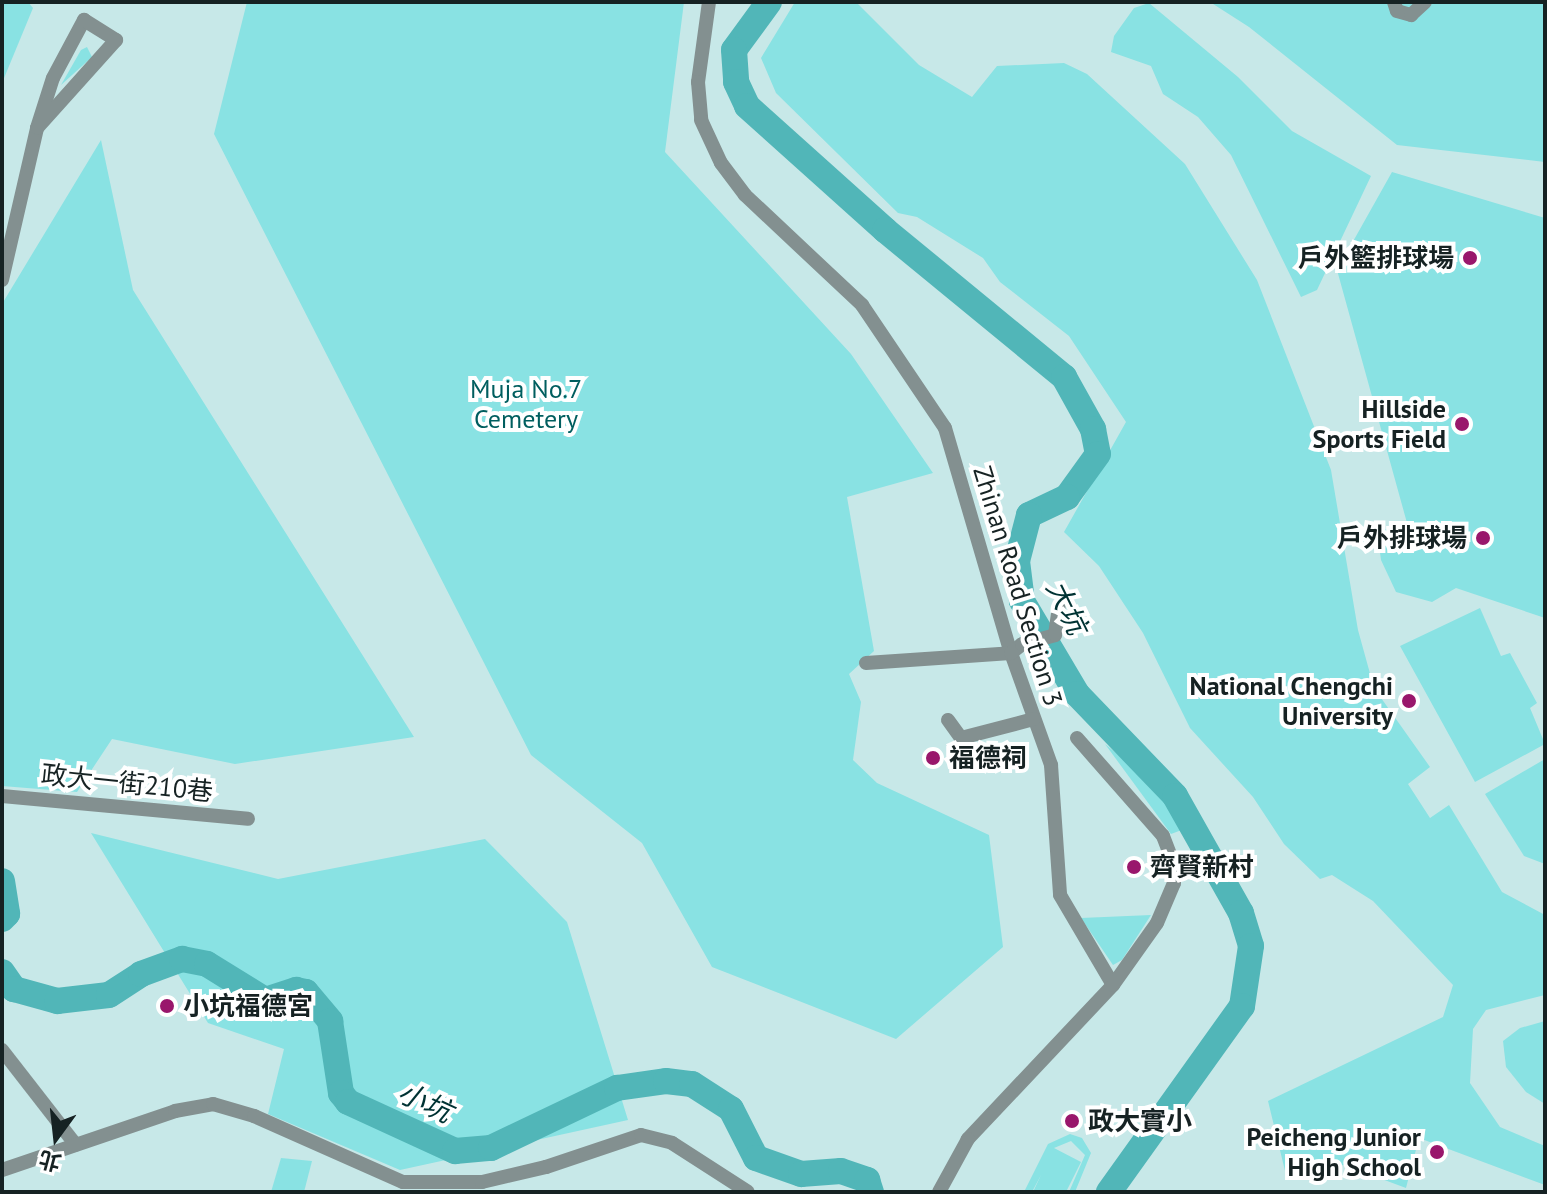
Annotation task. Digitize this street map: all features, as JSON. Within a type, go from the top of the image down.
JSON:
[{"type":"street","name":"Zhinan Road Section 3","points":[[709,2],[698,82],[701,120],[721,163],[745,195],[862,305],[945,428],[1017,648],[1055,790],[1060,895],[1113,985]]},
{"type":"street","points":[[1394,2],[1397,11],[1411,15],[1425,2]]},
{"type":"street","points":[[2,280],[37,128],[53,78],[84,20],[116,40],[37,128]]},
{"type":"street","points":[[866,663],[1017,648],[1055,635],[1059,608]]},
{"type":"street","points":[[948,720],[961,738],[1034,719]]},
{"type":"street","points":[[939,1192],[968,1139],[1113,985],[1157,923],[1174,883],[1174,865],[1163,836],[1077,738]]},
{"type":"street","name":"政大一街210巷","points":[[2,796],[248,819]]},
{"type":"street","points":[[2,1050],[76,1145]]},
{"type":"street","points":[[2,1170],[191,1106],[213,1104],[254,1116],[403,1182],[481,1187],[641,1135],[672,1143],[748,1192]]},
{"type":"green space","points":[[2,2],[28,2],[33,8],[2,83]]},
{"type":"green space","name":"Muja No.7 Cemetery","points":[[247,2],[684,2],[665,152],[851,354],[933,473],[847,497],[874,651],[849,674],[861,702],[853,760],[877,783],[989,835],[1003,947],[896,1039],[712,967],[642,843],[531,755],[214,134]]},
{"type":"green space","points":[[795,2],[856,2],[919,65],[972,97],[997,66],[1064,63],[1087,74],[1185,164],[1257,280],[1331,470],[1358,630],[1374,688],[1430,767],[1408,784],[1430,818],[1449,805],[1502,892],[1545,915],[1545,995],[1486,1010],[1473,1029],[1470,1083],[1500,1127],[1545,1146],[1545,1185],[1419,1138],[1406,1188],[1344,1165],[1307,1170],[1287,1179],[1268,1101],[1443,1017],[1453,985],[1373,901],[1332,875],[1320,879],[1284,844],[1253,797],[1190,728],[1143,633],[1099,566],[1064,532],[1126,422],[1069,336],[1000,282],[983,258],[917,217],[898,213],[776,93],[761,58]]},
{"type":"green space","points":[[1210,2],[1545,2],[1545,162],[1397,145],[1249,27]]},
{"type":"green space","points":[[1149,3],[1238,77],[1292,131],[1371,176],[1317,290],[1301,297],[1231,155],[1198,117],[1163,94],[1151,66],[1111,52],[1114,36],[1134,8]]},
{"type":"green space","points":[[87,47],[92,57],[61,85],[81,50]]},
{"type":"green space","points":[[101,140],[133,290],[414,737],[235,764],[112,739],[77,792],[2,786],[2,304]]},
{"type":"green space","name":"Hillside Sports Field","points":[[1392,172],[1545,218],[1545,618],[1456,588],[1432,602],[1396,592],[1381,560],[1377,530],[1398,528],[1412,541],[1337,270]]},
{"type":"green space","points":[[1480,608],[1501,656],[1510,653],[1537,703],[1530,708],[1545,744],[1475,782],[1400,646]]},
{"type":"green space","points":[[1105,744],[1156,785],[1187,828],[1171,834]]},
{"type":"green space","points":[[1545,759],[1545,864],[1524,856],[1485,794]]},
{"type":"green space","points":[[91,833],[278,879],[485,839],[567,922],[628,1120],[400,1170],[268,1114],[284,1049],[208,1023]]},
{"type":"green space","points":[[1151,915],[1122,960],[1113,965],[1081,918]]},
{"type":"green space","points":[[1545,1021],[1545,1104],[1526,1092],[1506,1067],[1503,1041],[1520,1028]]},
{"type":"green space","points":[[1070,1134],[1082,1138],[1091,1153],[1075,1192],[1069,1192],[1085,1155],[1071,1141],[1054,1148],[1081,1162],[1066,1192],[1033,1192],[1041,1175],[1032,1192],[1024,1192],[1048,1144]]},
{"type":"green space","points":[[281,1158],[312,1161],[304,1192],[271,1192]]},
{"type":"waterway","name":"大坑","points":[[769,2],[734,50],[736,82],[747,106],[885,230],[1064,377],[1093,429],[1098,454],[1067,497],[1029,515],[1017,561],[1022,601],[1077,694],[1175,796],[1241,913],[1251,946],[1242,1006],[1109,1192]]},
{"type":"waterway","name":"小坑","points":[[2,881],[7,914],[2,919]]},
{"type":"waterway","name":"小坑","points":[[2,972],[14,989],[57,1001],[109,995],[141,974],[182,959],[207,964],[265,1000],[296,990],[306,992],[330,1021],[341,1093],[348,1102],[455,1151],[491,1148],[617,1088],[666,1081],[692,1084],[731,1109],[756,1158],[801,1174],[841,1171],[867,1180],[871,1192]]},
{"type":"place","name":"戶外籃排球場","points":[[1470,258]]},
{"type":"place","name":"Hillside Sports Field","points":[[1462,424]]},
{"type":"place","name":"戶外排球場","points":[[1483,538]]},
{"type":"place","name":"National Chengchi University","points":[[1409,701]]},
{"type":"place","name":"福德祠","points":[[933,758]]},
{"type":"place","name":"齊賢新村","points":[[1134,867]]},
{"type":"place","name":"小坑福德宮","points":[[167,1006]]},
{"type":"place","name":"政大實小","points":[[1072,1121]]},
{"type":"place","name":"Peicheng Junior High School","points":[[1437,1152]]}]
